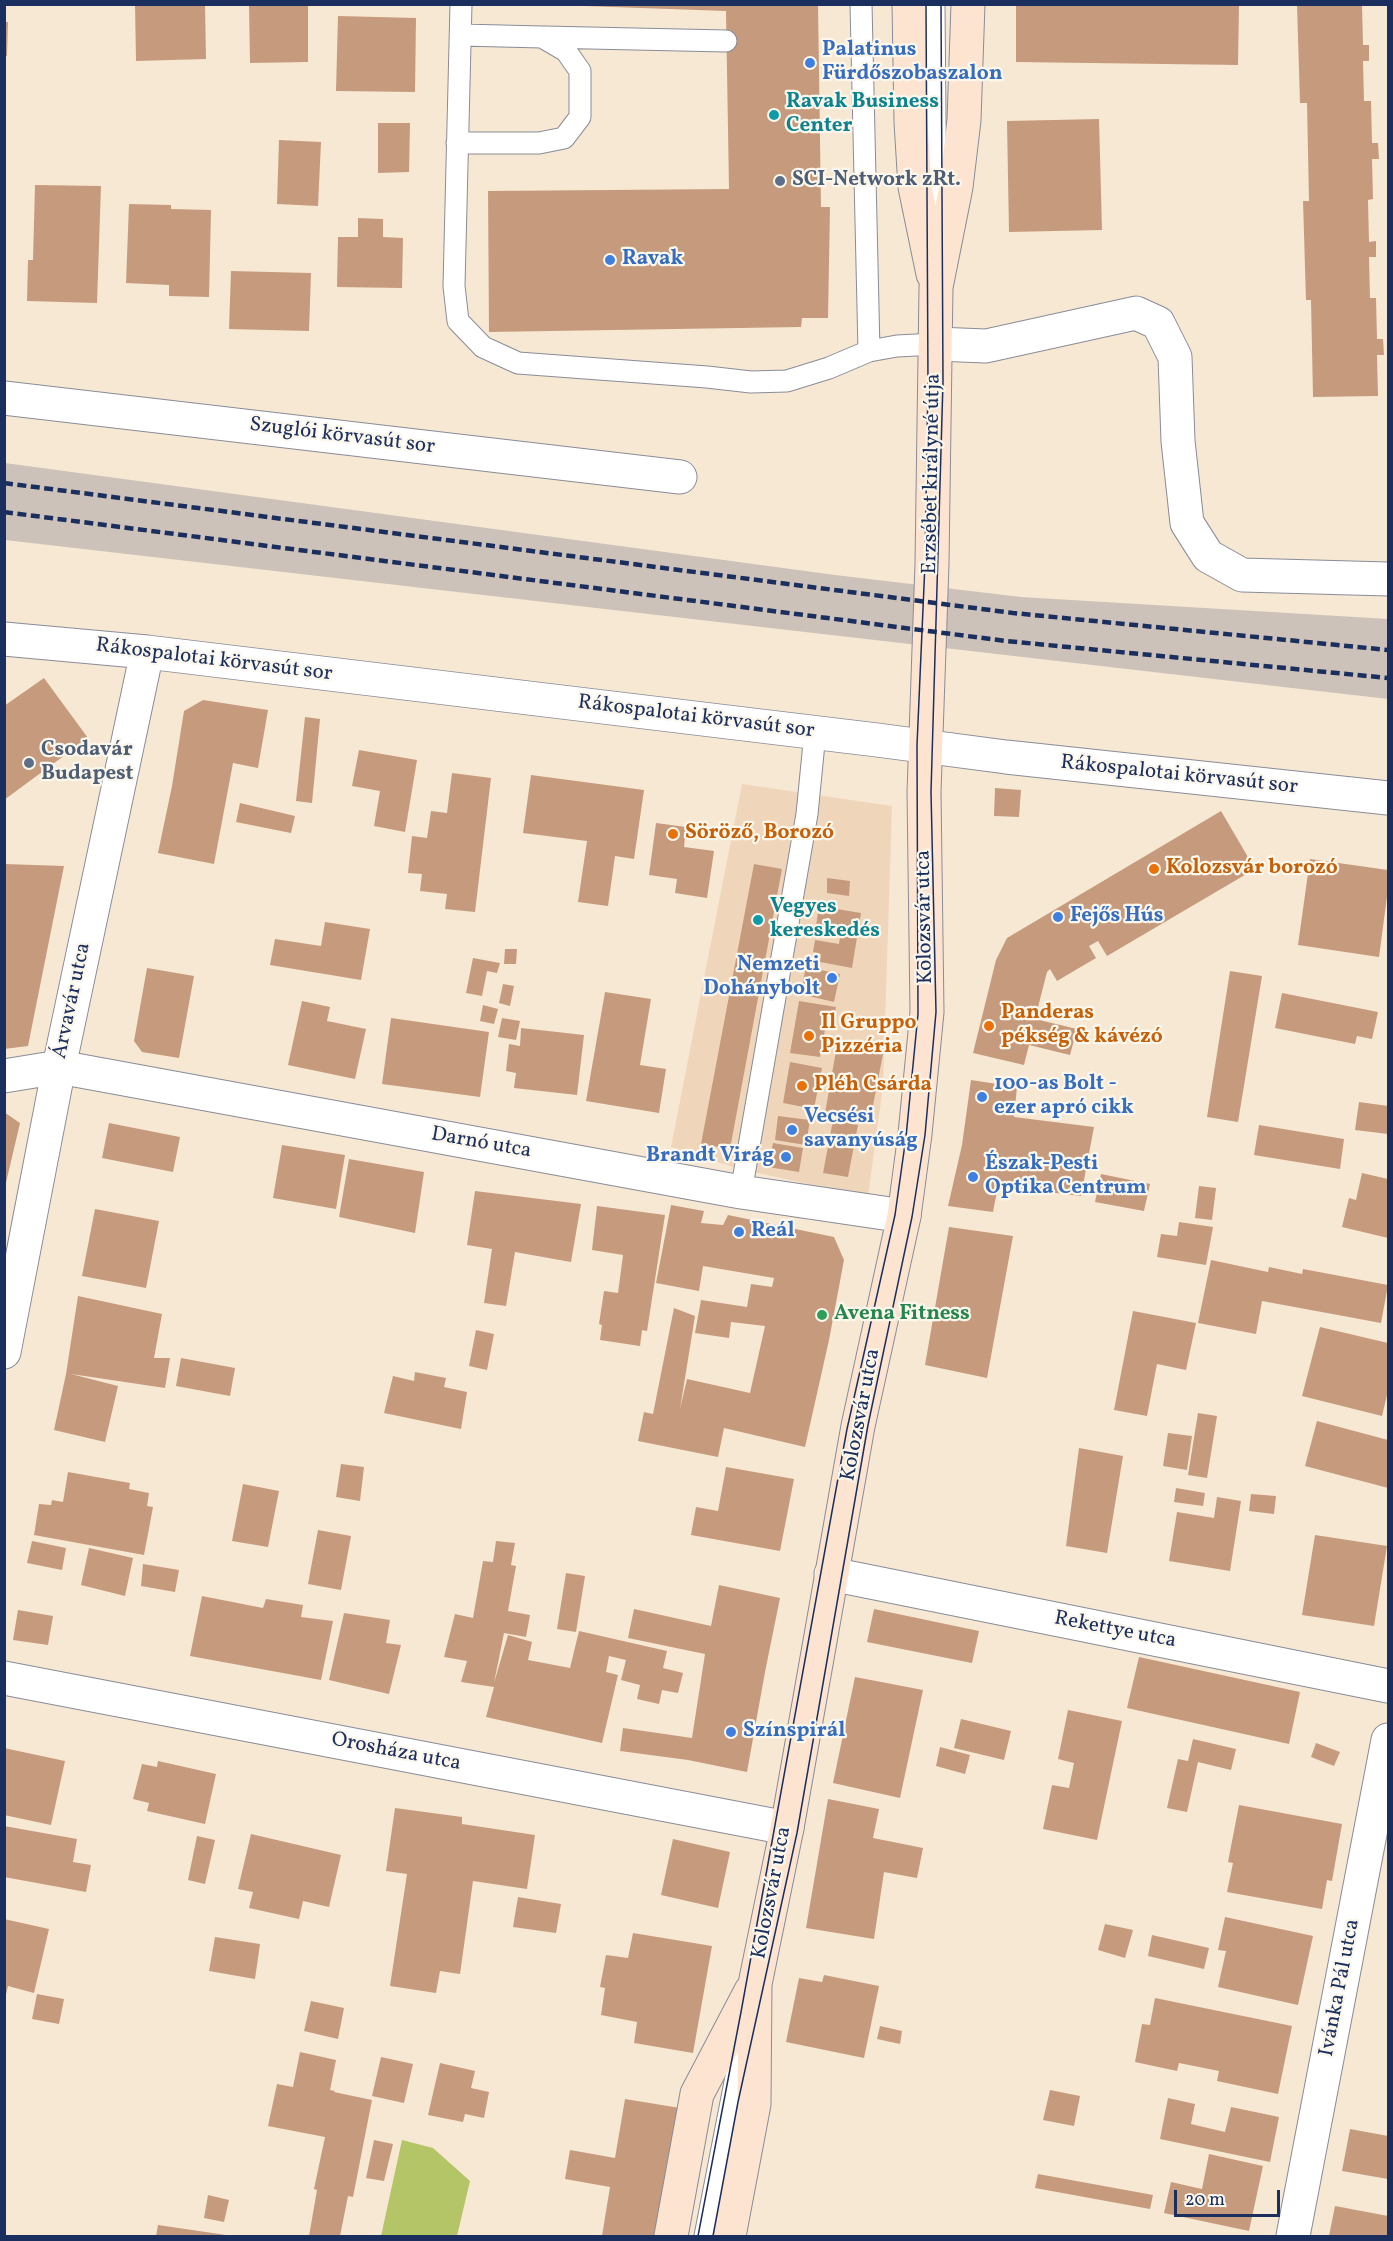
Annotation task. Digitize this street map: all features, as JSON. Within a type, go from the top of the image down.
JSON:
[{"type":"street","name":"Erzsébet királyné útja","points":[[909,4],[911,122],[915,187],[936,287]]},
{"type":"street","name":"Erzsébet királyné útja","points":[[928,661],[932,564],[936,287],[956,187],[964,120],[968,4]]},
{"type":"street","points":[[936,344],[986,345],[1136,314],[1158,323],[1175,357],[1178,441],[1187,523],[1208,556],[1242,575],[1389,579]]},
{"type":"street","name":"Szuglói körvasút sor","points":[[4,398],[680,477]]},
{"type":"street","name":"Rákospalotai körvasút sor","points":[[4,639],[147,652],[1017,759],[1389,798]]},
{"type":"street","name":"Árvavár utca","points":[[4,1352],[59,1067],[147,652]]},
{"type":"street","name":"Kolozsvár utca","points":[[729,2236],[754,2104],[755,1984],[836,1575],[858,1426],[904,1216],[915,1134],[927,1012],[924,792],[928,661]]},
{"type":"street","name":"Darnó utca","points":[[4,1076],[59,1067],[741,1192],[904,1216]]},
{"type":"street","name":"Rekettye utca","points":[[836,1575],[1389,1686]]},
{"type":"street","name":"Orosháza utca","points":[[4,1678],[787,1828]]},
{"type":"street","name":"Ivánka Pál utca","points":[[1293,2236],[1389,1740]]},
{"type":"street","name":"Kolozsvár utca","points":[[671,2236],[697,2094],[755,1984]]},
{"type":"lane","points":[[461,4],[454,286],[458,321],[483,347],[518,363],[751,382],[787,381],[829,368],[869,351],[897,346],[936,344]]},
{"type":"lane","points":[[861,4],[869,351]]},
{"type":"lane","name":"Erzsébet királyné útja","points":[[934,4],[936,287]]},
{"type":"lane","points":[[461,35],[726,41]]},
{"type":"lane","points":[[457,143],[539,143],[564,138],[580,117],[580,71],[566,51],[542,37]]},
{"type":"lane","points":[[741,1192],[807,814],[815,733]]},
{"type":"lane","name":"Kolozsvár utca","points":[[705,2236],[755,1984]]},
{"type":"shaded area","points":[[5,463],[835,575],[1021,597],[1388,619],[1388,699],[5,540]]},
{"type":"shaded area","points":[[742,784],[892,806],[883,1086],[868,1197],[739,1169],[671,1147]]},
{"type":"green space","points":[[402,2140],[433,2148],[470,2181],[457,2236],[381,2236]]},
{"type":"building","points":[[135,4],[205,4],[206,59],[136,61]]},
{"type":"building","points":[[249,4],[308,4],[308,62],[250,63]]},
{"type":"building","points":[[584,4],[818,4],[821,207],[830,207],[828,318],[802,318],[801,327],[489,332],[488,191],[729,189],[726,11],[584,6]]},
{"type":"building","points":[[1016,4],[1239,4],[1238,65],[1016,62]]},
{"type":"building","points":[[1297,4],[1362,4],[1363,45],[1369,45],[1369,61],[1363,61],[1364,101],[1371,101],[1372,143],[1378,143],[1379,159],[1372,159],[1373,199],[1368,200],[1369,242],[1376,241],[1376,257],[1369,257],[1370,298],[1376,298],[1377,339],[1383,339],[1384,355],[1377,355],[1378,396],[1313,397],[1311,300],[1306,300],[1303,201],[1309,201],[1307,103],[1300,103]]},
{"type":"building","points":[[338,16],[416,18],[415,92],[336,91]]},
{"type":"building","points":[[4,22],[8,22],[7,56],[4,56]]},
{"type":"building","points":[[1099,119],[1102,230],[1009,232],[1007,121]]},
{"type":"building","points":[[378,123],[410,123],[409,172],[378,173]]},
{"type":"building","points":[[279,140],[321,142],[318,206],[277,204]]},
{"type":"building","points":[[35,185],[101,186],[97,303],[27,301],[28,260],[33,260]]},
{"type":"building","points":[[129,204],[171,205],[171,209],[211,210],[209,297],[169,296],[169,285],[126,283]]},
{"type":"building","points":[[358,218],[383,219],[383,237],[403,238],[402,288],[337,287],[338,237],[358,237]]},
{"type":"building","points":[[231,271],[311,273],[309,331],[229,329]]},
{"type":"building","name":"Csodavár Budapest","points":[[44,678],[88,738],[4,800],[4,706]]},
{"type":"building","points":[[203,700],[268,710],[258,768],[233,763],[214,864],[158,853],[184,711]]},
{"type":"building","points":[[305,717],[320,719],[312,803],[296,801]]},
{"type":"building","points":[[359,750],[417,760],[405,832],[374,826],[380,791],[352,786]]},
{"type":"building","points":[[452,773],[491,778],[475,912],[445,909],[447,894],[420,891],[422,874],[408,873],[412,836],[427,838],[431,811],[447,813]]},
{"type":"building","points":[[531,775],[644,790],[634,859],[615,856],[608,906],[578,902],[587,841],[523,833]]},
{"type":"building","points":[[995,788],[1021,790],[1019,817],[994,816]]},
{"type":"building","points":[[240,803],[295,816],[291,833],[236,822]]},
{"type":"building","points":[[1221,811],[1255,869],[1107,956],[1098,941],[1089,946],[1096,958],[1057,981],[1050,969],[1047,972],[1035,1019],[1077,1029],[1070,1055],[1029,1045],[1024,1065],[973,1053],[996,960],[1007,938]]},
{"type":"building","points":[[656,823],[686,827],[684,847],[714,851],[707,898],[675,893],[677,879],[649,875]]},
{"type":"building","points":[[1310,859],[1388,870],[1388,889],[1379,957],[1298,945]]},
{"type":"building","points":[[4,864],[64,866],[28,1046],[4,1049]]},
{"type":"building","points":[[754,864],[782,869],[730,1149],[701,1144]]},
{"type":"building","points":[[827,878],[850,881],[849,896],[827,893]]},
{"type":"building","points":[[819,906],[861,913],[852,968],[820,962],[821,954],[813,952],[815,940],[839,944],[841,930],[816,926]]},
{"type":"building","points":[[325,922],[370,929],[361,980],[270,965],[275,939],[321,946]]},
{"type":"building","points":[[505,949],[517,949],[516,964],[504,964]]},
{"type":"building","points":[[473,958],[500,963],[497,973],[487,971],[482,996],[466,993]]},
{"type":"building","points":[[806,967],[840,974],[834,1002],[800,994]]},
{"type":"building","points":[[147,968],[194,976],[179,1058],[142,1052],[134,1041]]},
{"type":"building","points":[[1230,971],[1262,976],[1238,1122],[1207,1117]]},
{"type":"building","points":[[503,984],[514,986],[510,1006],[499,1003]]},
{"type":"building","points":[[605,992],[651,999],[640,1065],[666,1069],[659,1113],[586,1101]]},
{"type":"building","points":[[1282,993],[1378,1012],[1372,1039],[1357,1036],[1355,1044],[1275,1028]]},
{"type":"building","points":[[302,1001],[330,1007],[327,1021],[366,1029],[355,1079],[288,1065]]},
{"type":"building","name":"Il Gruppo Pizzéria","points":[[799,1001],[836,1007],[833,1020],[827,1019],[820,1057],[790,1053]]},
{"type":"building","points":[[483,1005],[498,1009],[494,1024],[480,1021]]},
{"type":"building","points":[[391,1018],[489,1032],[480,1097],[382,1084]]},
{"type":"building","points":[[502,1018],[520,1021],[516,1040],[498,1037]]},
{"type":"building","points":[[521,1028],[584,1035],[577,1095],[514,1088],[516,1073],[506,1071],[509,1044],[520,1046]]},
{"type":"building","points":[[837,1045],[883,1054],[870,1121],[825,1113]]},
{"type":"building","name":"Pléh Csárda","points":[[790,1062],[822,1068],[814,1109],[783,1103]]},
{"type":"building","points":[[971,1080],[1017,1087],[1014,1117],[1094,1127],[1081,1196],[998,1186],[993,1212],[948,1206],[962,1145]]},
{"type":"building","points":[[1359,1102],[1388,1106],[1388,1134],[1355,1130]]},
{"type":"building","points":[[4,1112],[20,1123],[5,1187],[4,1187]]},
{"type":"building","name":"Vecsési savanyúság","points":[[778,1116],[810,1120],[806,1145],[775,1140]]},
{"type":"building","points":[[833,1120],[858,1125],[848,1177],[823,1173]]},
{"type":"building","points":[[109,1123],[180,1137],[173,1172],[102,1158]]},
{"type":"building","points":[[1259,1125],[1344,1139],[1340,1169],[1254,1155]]},
{"type":"building","name":"Brandt Virág","points":[[773,1143],[803,1148],[799,1172],[768,1167]]},
{"type":"building","points":[[282,1145],[345,1155],[336,1209],[273,1198]]},
{"type":"building","points":[[349,1159],[424,1172],[415,1233],[339,1217]]},
{"type":"building","points":[[1362,1173],[1388,1179],[1388,1238],[1342,1227],[1349,1198],[1356,1200]]},
{"type":"building","points":[[1101,1174],[1150,1184],[1144,1211],[1095,1202]]},
{"type":"building","points":[[1199,1186],[1216,1188],[1212,1220],[1195,1218]]},
{"type":"building","points":[[475,1191],[581,1204],[571,1262],[515,1252],[506,1306],[484,1303],[492,1249],[467,1245]]},
{"type":"building","points":[[671,1205],[704,1211],[701,1223],[723,1225],[728,1215],[834,1237],[844,1260],[805,1447],[724,1428],[718,1457],[638,1441],[644,1412],[653,1414],[674,1308],[695,1316],[680,1409],[687,1379],[750,1393],[765,1326],[731,1322],[729,1338],[695,1333],[701,1300],[747,1307],[751,1284],[772,1287],[774,1278],[703,1266],[699,1291],[656,1283]]},
{"type":"building","points":[[597,1206],[665,1215],[647,1331],[642,1330],[640,1346],[600,1340],[602,1325],[599,1324],[604,1291],[618,1293],[623,1255],[592,1250]]},
{"type":"building","points":[[95,1209],[159,1221],[146,1288],[82,1276]]},
{"type":"building","points":[[1179,1222],[1213,1227],[1206,1265],[1157,1257],[1161,1234],[1177,1236]]},
{"type":"building","points":[[949,1227],[1013,1236],[987,1378],[925,1365]]},
{"type":"building","points":[[1211,1260],[1268,1272],[1269,1267],[1302,1274],[1303,1269],[1388,1285],[1381,1323],[1262,1301],[1256,1334],[1198,1323]]},
{"type":"building","points":[[78,1296],[162,1314],[154,1358],[170,1358],[165,1388],[71,1374],[118,1386],[105,1442],[54,1430],[66,1374]]},
{"type":"building","points":[[1133,1311],[1196,1323],[1186,1370],[1157,1364],[1147,1416],[1114,1410]]},
{"type":"building","points":[[1320,1327],[1388,1343],[1388,1391],[1382,1416],[1302,1396]]},
{"type":"building","points":[[476,1330],[494,1334],[487,1370],[469,1366]]},
{"type":"building","points":[[181,1358],[235,1368],[230,1396],[176,1386]]},
{"type":"building","points":[[415,1372],[446,1378],[444,1387],[467,1392],[461,1429],[384,1413],[393,1376],[414,1381]]},
{"type":"building","points":[[1198,1413],[1217,1416],[1207,1478],[1188,1475]]},
{"type":"building","points":[[1317,1421],[1388,1440],[1388,1488],[1305,1466]]},
{"type":"building","points":[[1168,1433],[1192,1436],[1187,1470],[1163,1466]]},
{"type":"building","points":[[1079,1448],[1123,1456],[1107,1553],[1066,1546]]},
{"type":"building","points":[[341,1464],[364,1467],[360,1501],[336,1497]]},
{"type":"building","points":[[726,1467],[794,1479],[780,1551],[691,1535],[696,1507],[718,1511]]},
{"type":"building","points":[[68,1472],[130,1483],[129,1489],[149,1493],[147,1506],[153,1507],[144,1555],[34,1535],[39,1504],[51,1505],[52,1500],[63,1502]]},
{"type":"building","points":[[243,1484],[279,1491],[268,1547],[232,1541]]},
{"type":"building","points":[[1176,1488],[1205,1493],[1203,1506],[1174,1502]]},
{"type":"building","points":[[1251,1494],[1276,1496],[1274,1514],[1249,1511]]},
{"type":"building","points":[[1217,1497],[1241,1501],[1230,1571],[1169,1561],[1177,1512],[1214,1518]]},
{"type":"building","points":[[318,1530],[351,1536],[341,1590],[308,1584]]},
{"type":"building","points":[[1315,1535],[1387,1546],[1374,1626],[1302,1615]]},
{"type":"building","points":[[32,1541],[66,1548],[62,1570],[27,1563]]},
{"type":"building","points":[[496,1541],[515,1543],[511,1565],[516,1566],[508,1611],[530,1615],[526,1637],[504,1633],[494,1683],[508,1635],[532,1642],[528,1660],[570,1668],[579,1631],[667,1651],[663,1668],[683,1673],[678,1693],[662,1690],[659,1704],[637,1699],[640,1685],[621,1680],[626,1660],[609,1656],[606,1672],[618,1675],[602,1743],[486,1717],[494,1687],[461,1682],[467,1661],[444,1657],[455,1614],[473,1618],[483,1561],[493,1562]]},
{"type":"building","points":[[89,1548],[133,1558],[125,1596],[81,1585]]},
{"type":"building","points":[[143,1564],[179,1570],[175,1592],[141,1586]]},
{"type":"building","points":[[566,1573],[585,1576],[576,1632],[557,1629]]},
{"type":"building","points":[[719,1585],[780,1598],[747,1772],[688,1760],[620,1751],[623,1728],[692,1738],[705,1654],[628,1638],[634,1609],[711,1626]]},
{"type":"building","points":[[202,1596],[263,1608],[266,1599],[303,1605],[301,1617],[333,1621],[321,1680],[190,1656]]},
{"type":"building","points":[[874,1609],[979,1631],[972,1663],[867,1642]]},
{"type":"building","points":[[18,1610],[53,1616],[48,1645],[13,1640]]},
{"type":"building","points":[[344,1613],[390,1620],[386,1643],[401,1645],[389,1694],[329,1680]]},
{"type":"building","points":[[1139,1657],[1300,1692],[1289,1744],[1127,1708]]},
{"type":"building","points":[[855,1677],[923,1690],[900,1798],[833,1783]]},
{"type":"building","points":[[1068,1710],[1122,1721],[1097,1840],[1043,1829],[1052,1785],[1069,1788],[1074,1763],[1058,1759]]},
{"type":"building","points":[[961,1719],[1011,1731],[1004,1760],[954,1748]]},
{"type":"building","points":[[1193,1739],[1236,1749],[1231,1770],[1198,1762],[1187,1812],[1167,1808],[1178,1759],[1188,1761]]},
{"type":"building","points":[[1316,1743],[1340,1752],[1334,1766],[1311,1757]]},
{"type":"building","points":[[940,1747],[970,1755],[965,1774],[936,1766]]},
{"type":"building","points":[[4,1748],[65,1761],[51,1825],[4,1815]]},
{"type":"building","points":[[158,1761],[216,1774],[205,1824],[147,1811],[149,1803],[133,1799],[142,1764],[157,1767]]},
{"type":"building","points":[[828,1799],[879,1809],[873,1838],[923,1848],[917,1878],[884,1872],[874,1939],[806,1928]]},
{"type":"building","points":[[1239,1805],[1342,1824],[1332,1881],[1327,1880],[1322,1909],[1227,1892],[1233,1863],[1228,1862]]},
{"type":"building","points":[[395,1808],[462,1817],[462,1824],[535,1835],[527,1889],[473,1881],[460,1974],[440,1971],[436,1993],[390,1986],[407,1874],[386,1871]]},
{"type":"building","points":[[4,1826],[77,1839],[73,1862],[91,1865],[86,1892],[4,1877]]},
{"type":"building","points":[[251,1834],[341,1855],[329,1907],[303,1901],[299,1919],[249,1908],[253,1892],[238,1889]]},
{"type":"building","points":[[197,1836],[215,1840],[205,1884],[188,1880]]},
{"type":"building","points":[[673,1839],[730,1852],[718,1908],[661,1895]]},
{"type":"building","points":[[518,1897],[561,1904],[556,1933],[513,1927]]},
{"type":"building","points":[[1225,1917],[1313,1936],[1298,2005],[1218,1987],[1226,1951],[1218,1950]]},
{"type":"building","points":[[4,1919],[49,1929],[34,1993],[8,1986],[5,1999]]},
{"type":"building","points":[[1105,1924],[1133,1930],[1125,1958],[1098,1950]]},
{"type":"building","points":[[633,1933],[712,1946],[693,2053],[634,2043],[637,2022],[601,2015],[605,1988],[600,1987],[606,1955],[628,1958]]},
{"type":"building","points":[[1152,1935],[1209,1948],[1204,1969],[1148,1956]]},
{"type":"building","points":[[215,1937],[260,1944],[255,1979],[209,1971]]},
{"type":"building","points":[[824,1975],[879,1986],[864,2058],[786,2042],[799,1978],[822,1982]]},
{"type":"building","points":[[37,1994],[64,1999],[59,2024],[32,2019]]},
{"type":"building","points":[[1155,1998],[1292,2026],[1278,2094],[1217,2081],[1219,2071],[1179,2063],[1177,2071],[1135,2062],[1142,2024],[1150,2025]]},
{"type":"building","points":[[311,2001],[344,2008],[338,2039],[304,2031]]},
{"type":"building","points":[[880,2026],[902,2031],[900,2044],[877,2039]]},
{"type":"building","points":[[300,2052],[336,2060],[330,2090],[372,2100],[353,2197],[348,2196],[340,2236],[309,2236],[317,2190],[314,2189],[325,2137],[268,2126],[277,2084],[293,2087]]},
{"type":"building","points":[[381,2057],[413,2064],[404,2103],[372,2096]]},
{"type":"building","points":[[440,2063],[475,2071],[471,2088],[489,2092],[484,2118],[465,2114],[463,2122],[428,2115]]},
{"type":"building","points":[[1050,2090],[1080,2096],[1074,2126],[1043,2120]]},
{"type":"building","points":[[1168,2098],[1195,2104],[1191,2124],[1225,2132],[1231,2107],[1279,2117],[1270,2162],[1160,2139]]},
{"type":"building","points":[[625,2099],[686,2109],[664,2236],[602,2236],[610,2187],[565,2179],[570,2150],[615,2158]]},
{"type":"building","points":[[1350,2129],[1388,2136],[1388,2179],[1342,2171]]},
{"type":"building","points":[[374,2140],[393,2144],[384,2181],[366,2178]]},
{"type":"building","points":[[1209,2154],[1263,2166],[1249,2231],[1164,2213],[1171,2182],[1202,2189]]},
{"type":"building","points":[[1038,2174],[1153,2195],[1150,2209],[1035,2188]]},
{"type":"building","points":[[208,2195],[229,2200],[224,2222],[204,2218]]},
{"type":"building","points":[[1335,2206],[1388,2216],[1388,2236],[1329,2236]]},
{"type":"building","points":[[158,2225],[226,2235],[226,2236],[156,2236]]},
{"type":"tram line","points":[[698,2236],[847,1429],[895,1215],[906,1137],[918,1014],[917,745],[925,563],[928,382],[926,4]]},
{"type":"tram line","points":[[713,2236],[738,2102],[797,1833],[868,1425],[912,1217],[925,1135],[936,1012],[931,792],[943,382],[941,4]]},
{"type":"railway","points":[[4,483],[1013,613],[1388,650]]},
{"type":"railway","points":[[4,512],[1006,641],[1388,678]]},
{"type":"place","name":"Palatinus Fürdőszobaszalon","points":[[810,63]]},
{"type":"place","name":"Ravak Business Center","points":[[774,115]]},
{"type":"place","name":"SCI-Network zRt.","points":[[780,181]]},
{"type":"place","name":"Ravak","points":[[610,260]]},
{"type":"place","name":"Csodavár Budapest","points":[[29,763]]},
{"type":"place","name":"Söröző, Borozó","points":[[673,834]]},
{"type":"place","name":"Kolozsvár borozó","points":[[1154,869]]},
{"type":"place","name":"Fejős Hús","points":[[1058,917]]},
{"type":"place","name":"Vegyes kereskedés","points":[[758,920]]},
{"type":"place","name":"Nemzeti Dohánybolt","points":[[832,978]]},
{"type":"place","name":"Panderas pékség & kávézó","points":[[989,1026]]},
{"type":"place","name":"Il Gruppo Pizzéria","points":[[809,1036]]},
{"type":"place","name":"Pléh Csárda","points":[[802,1086]]},
{"type":"place","name":"100-as Bolt - ezer apró cikk","points":[[982,1097]]},
{"type":"place","name":"Vecsési savanyúság","points":[[792,1130]]},
{"type":"place","name":"Brandt Virág","points":[[786,1157]]},
{"type":"place","name":"Észak-Pesti Optika Centrum","points":[[973,1177]]},
{"type":"place","name":"Reál","points":[[739,1232]]},
{"type":"place","name":"Avena Fitness","points":[[822,1315]]},
{"type":"place","name":"Színspirál","points":[[731,1732]]}]
